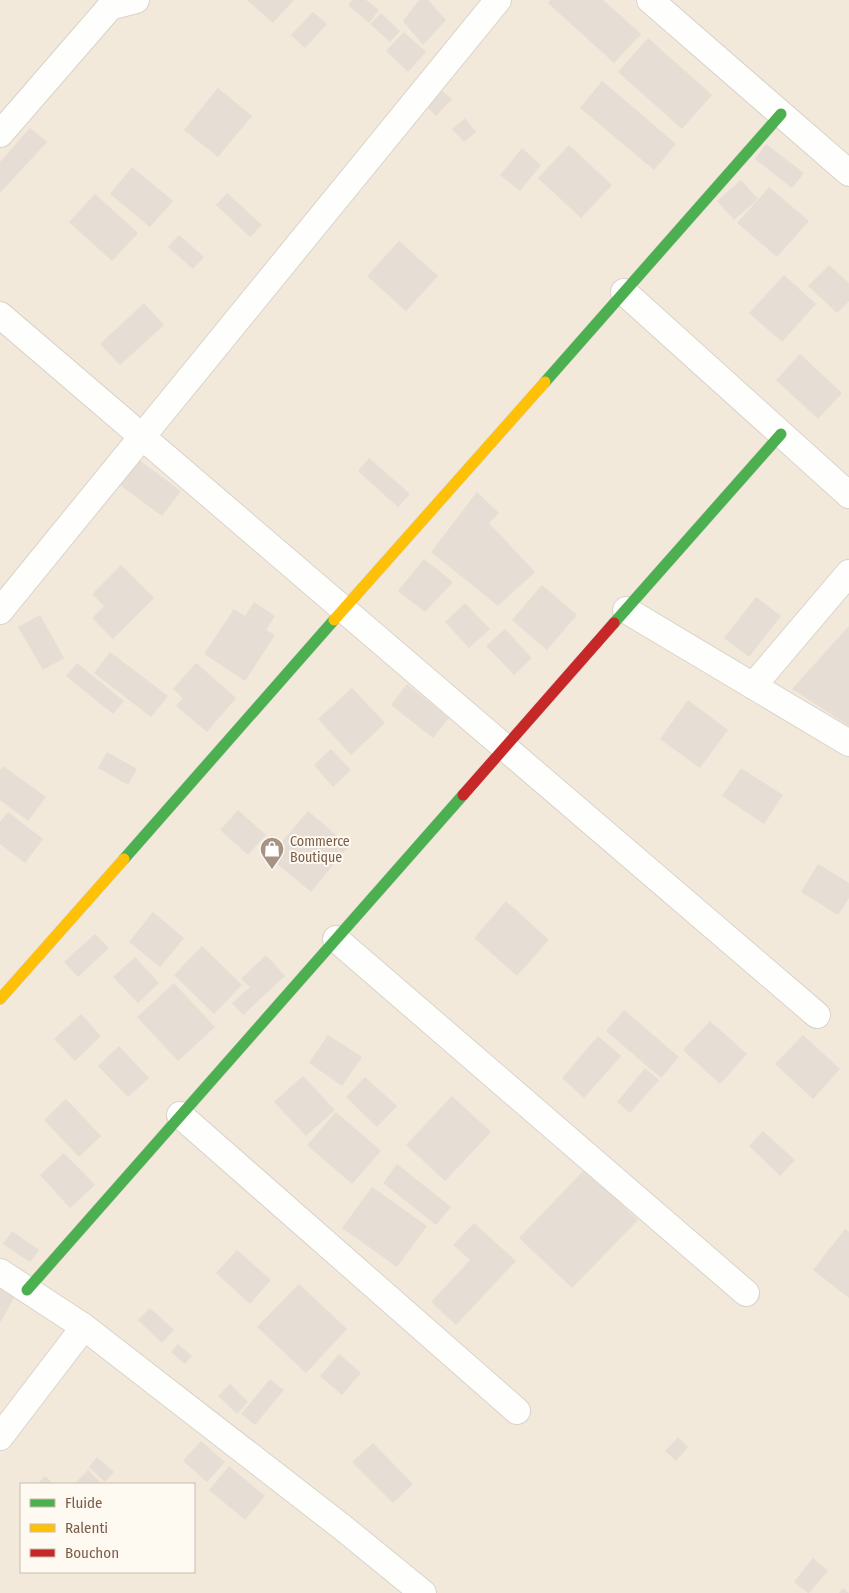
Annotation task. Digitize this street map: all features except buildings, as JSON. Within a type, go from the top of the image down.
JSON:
[{"type":"street","points":[[0,134],[110,7],[136,0]]},
{"type":"street","points":[[0,611],[498,0]]},
{"type":"street","points":[[650,0],[849,173]]},
{"type":"street","points":[[0,999],[781,114]]},
{"type":"street","points":[[624,292],[849,495]]},
{"type":"street","points":[[0,315],[817,1015]]},
{"type":"street","points":[[27,1290],[781,434]]},
{"type":"street","points":[[753,686],[849,573]]},
{"type":"street","points":[[626,610],[849,743]]},
{"type":"street","points":[[336,939],[746,1293]]},
{"type":"street","points":[[180,1115],[516,1411]]},
{"type":"street","points":[[0,1272],[84,1327],[342,1527],[423,1593]]},
{"type":"street","points":[[0,1437],[84,1327]]},
{"type":"shaded area","points":[[0,0],[849,0],[849,1593],[0,1593]]},
{"type":"traffic: fast","points":[[545,382],[781,114]]},
{"type":"traffic: fast","points":[[614,623],[781,434]]},
{"type":"traffic: fast","points":[[124,859],[334,620]]},
{"type":"traffic: fast","points":[[27,1290],[463,795]]},
{"type":"traffic: slow","points":[[334,620],[545,382]]},
{"type":"traffic: slow","points":[[0,999],[124,859]]},
{"type":"traffic: jam","points":[[463,795],[614,623]]},
{"type":"place","name":"Commerce Boutique","points":[[272,870]]}]
